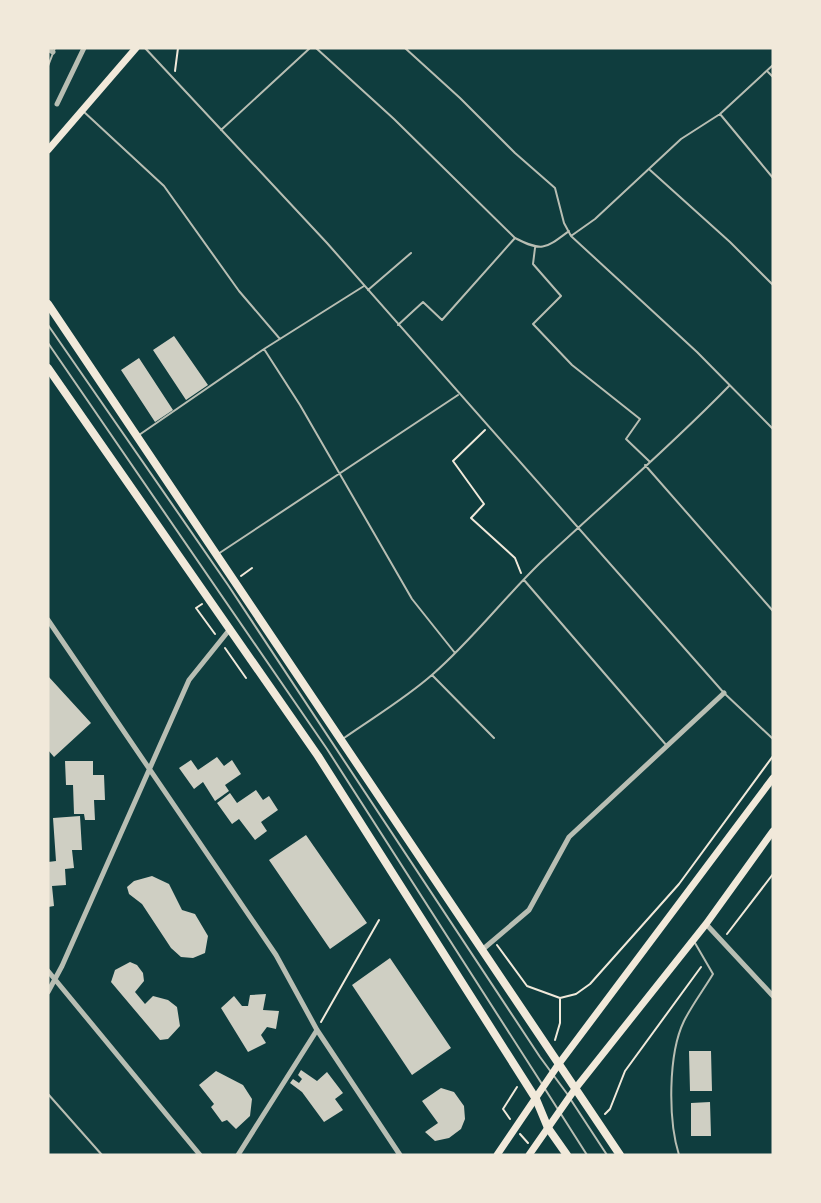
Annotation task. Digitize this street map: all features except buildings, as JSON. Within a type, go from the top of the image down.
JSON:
[{"type":"main road","points":[[48,150],[136,48]]},
{"type":"main road","points":[[48,304],[620,1155]]},
{"type":"main road","points":[[48,368],[318,756],[536,1099],[548,1128],[567,1155]]},
{"type":"main road","points":[[497,1155],[552,1073],[773,778]]},
{"type":"main road","points":[[529,1155],[575,1089],[706,924],[773,831]]},
{"type":"street","points":[[57,104],[84,48]]},
{"type":"street","points":[[48,620],[276,955],[317,1030],[400,1155]]},
{"type":"street","points":[[48,992],[189,680],[230,629]]},
{"type":"street","points":[[482,950],[529,910],[569,837],[723,693]]},
{"type":"street","points":[[706,924],[773,996]]},
{"type":"street","points":[[48,971],[200,1155]]},
{"type":"street","points":[[238,1155],[317,1030]]},
{"type":"lane","points":[[145,48],[368,290],[487,428],[723,693],[773,739]]},
{"type":"lane","points":[[221,130],[310,48]]},
{"type":"lane","points":[[316,48],[394,119],[515,238],[535,248],[546,248],[569,231]]},
{"type":"lane","points":[[405,48],[514,153],[555,188],[564,223],[571,236],[773,429]]},
{"type":"lane","points":[[48,66],[52,50]]},
{"type":"lane","points":[[571,236],[650,170],[681,139],[720,114],[773,65]]},
{"type":"lane","points":[[768,72],[773,78]]},
{"type":"lane","points":[[82,110],[164,186],[239,291],[280,339]]},
{"type":"lane","points":[[720,114],[773,178]]},
{"type":"lane","points":[[650,170],[730,242],[773,285]]},
{"type":"lane","points":[[398,325],[423,302],[442,320],[515,238]]},
{"type":"lane","points":[[535,248],[533,264],[561,296],[533,324],[572,365],[640,419],[626,439],[650,461]]},
{"type":"lane","points":[[368,290],[411,253]]},
{"type":"lane","points":[[138,436],[264,349],[364,286]]},
{"type":"lane","points":[[48,325],[228,585],[607,1155]]},
{"type":"lane","points":[[48,343],[327,749],[587,1155]]},
{"type":"lane","points":[[264,349],[412,599],[455,653]]},
{"type":"lane","points":[[342,739],[432,675],[524,580],[730,386]]},
{"type":"lane","points":[[218,554],[459,395]]},
{"type":"lane","points":[[645,465],[773,611]]},
{"type":"lane","points":[[524,580],[667,746]]},
{"type":"lane","points":[[432,675],[494,738]]},
{"type":"lane","points":[[679,1155],[673,1115],[672,1072],[676,1045],[683,1022],[713,974],[693,940]]},
{"type":"lane","points":[[48,1094],[102,1155]]},
{"type":"path","points":[[174,79],[178,48]]},
{"type":"path","points":[[487,428],[453,461],[484,504],[471,518],[515,558],[524,580]]},
{"type":"path","points":[[560,998],[576,994],[591,984],[672,893],[773,756]]},
{"type":"path","points":[[722,940],[773,874]]},
{"type":"path","points":[[317,1030],[379,920]]},
{"type":"path","points":[[597,1120],[610,1109],[625,1071],[706,961]]}]
